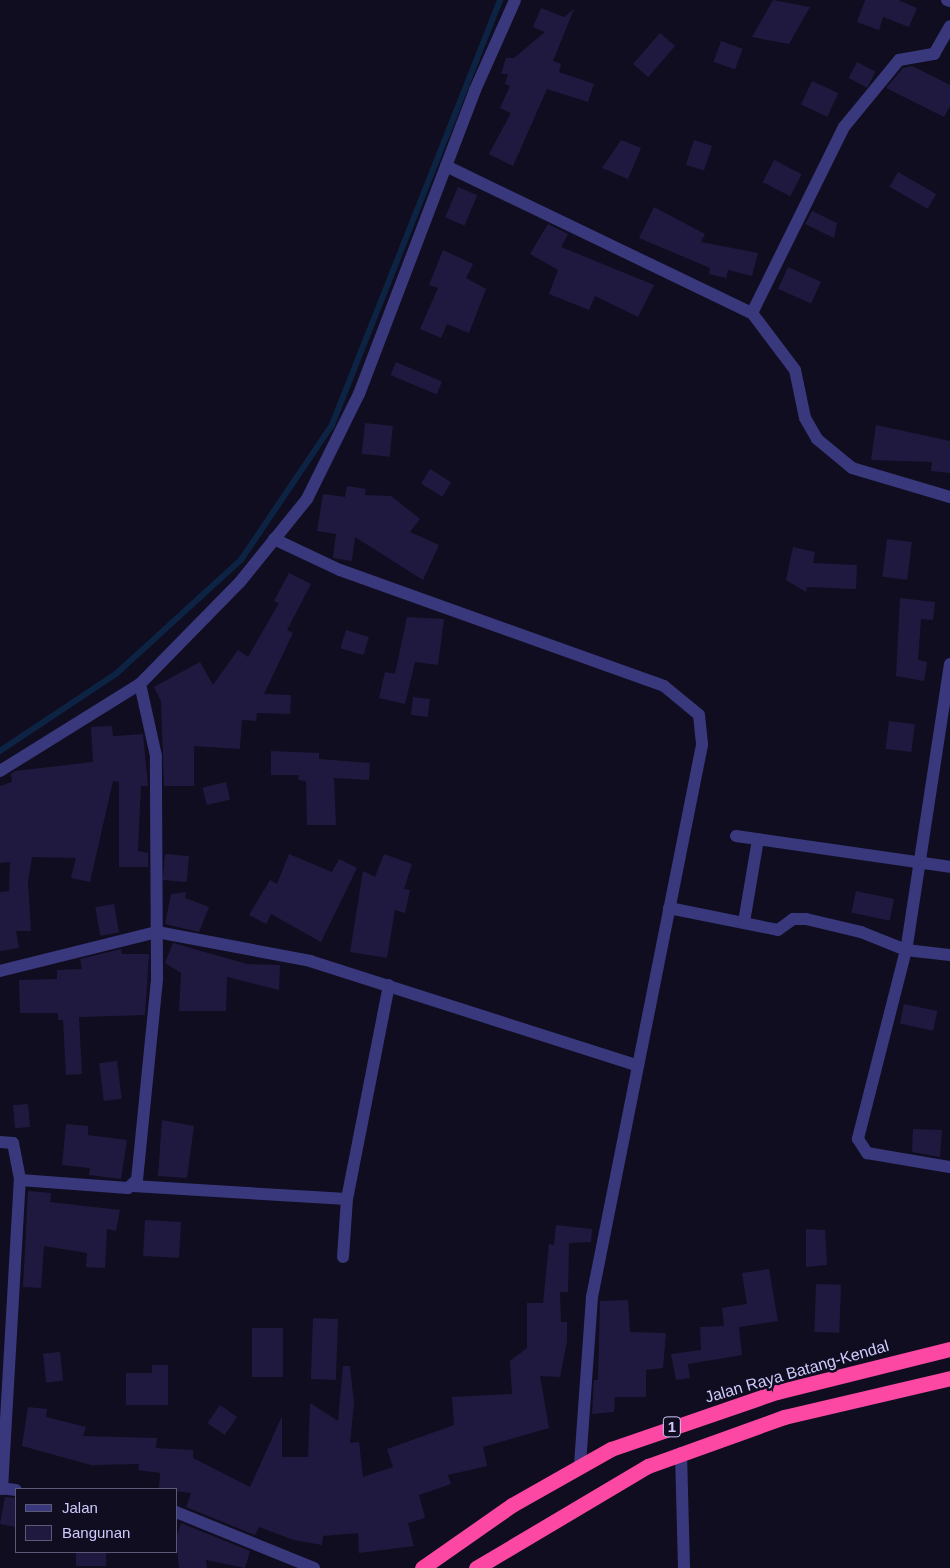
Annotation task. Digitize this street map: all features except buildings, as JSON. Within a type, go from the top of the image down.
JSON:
[{"type":"highway","name":"Jalan Raya Batang-Kendal","points":[[422,1568],[580,1465],[639,1438],[777,1392],[950,1349]]},
{"type":"highway","name":"1","points":[[476,1568],[600,1490],[682,1453],[784,1417],[950,1378]]},
{"type":"street","points":[[0,771],[140,684],[240,582],[306,499],[359,394],[446,166],[515,0]]},
{"type":"street","points":[[752,313],[844,127],[899,60],[934,54],[950,26]]},
{"type":"street","points":[[446,166],[752,313],[795,370],[805,418],[817,439],[852,468],[950,497]]},
{"type":"street","points":[[274,538],[340,570],[681,696],[699,716],[702,745],[636,1065],[592,1297],[580,1465]]},
{"type":"street","points":[[950,664],[922,865],[906,950],[858,1139],[867,1153],[950,1167]]},
{"type":"street","points":[[133,1186],[157,978],[156,756],[140,684]]},
{"type":"street","points":[[736,836],[922,865],[950,867]]},
{"type":"street","points":[[744,922],[758,839]]},
{"type":"street","points":[[669,908],[778,930],[793,919],[806,919],[861,932],[906,950],[950,955]]},
{"type":"street","points":[[0,972],[157,932],[310,961],[636,1065]]},
{"type":"street","points":[[343,1257],[346,1198],[389,985]]},
{"type":"street","points":[[0,1142],[14,1143],[20,1180],[4,1372],[1,1489],[15,1490]]},
{"type":"street","points":[[20,1180],[60,1186],[133,1186],[346,1198]]},
{"type":"street","points":[[682,1453],[684,1568]]},
{"type":"street","points":[[178,1513],[314,1568]]},
{"type":"waterway","points":[[0,751],[116,674],[241,560],[332,425],[500,0]]}]
